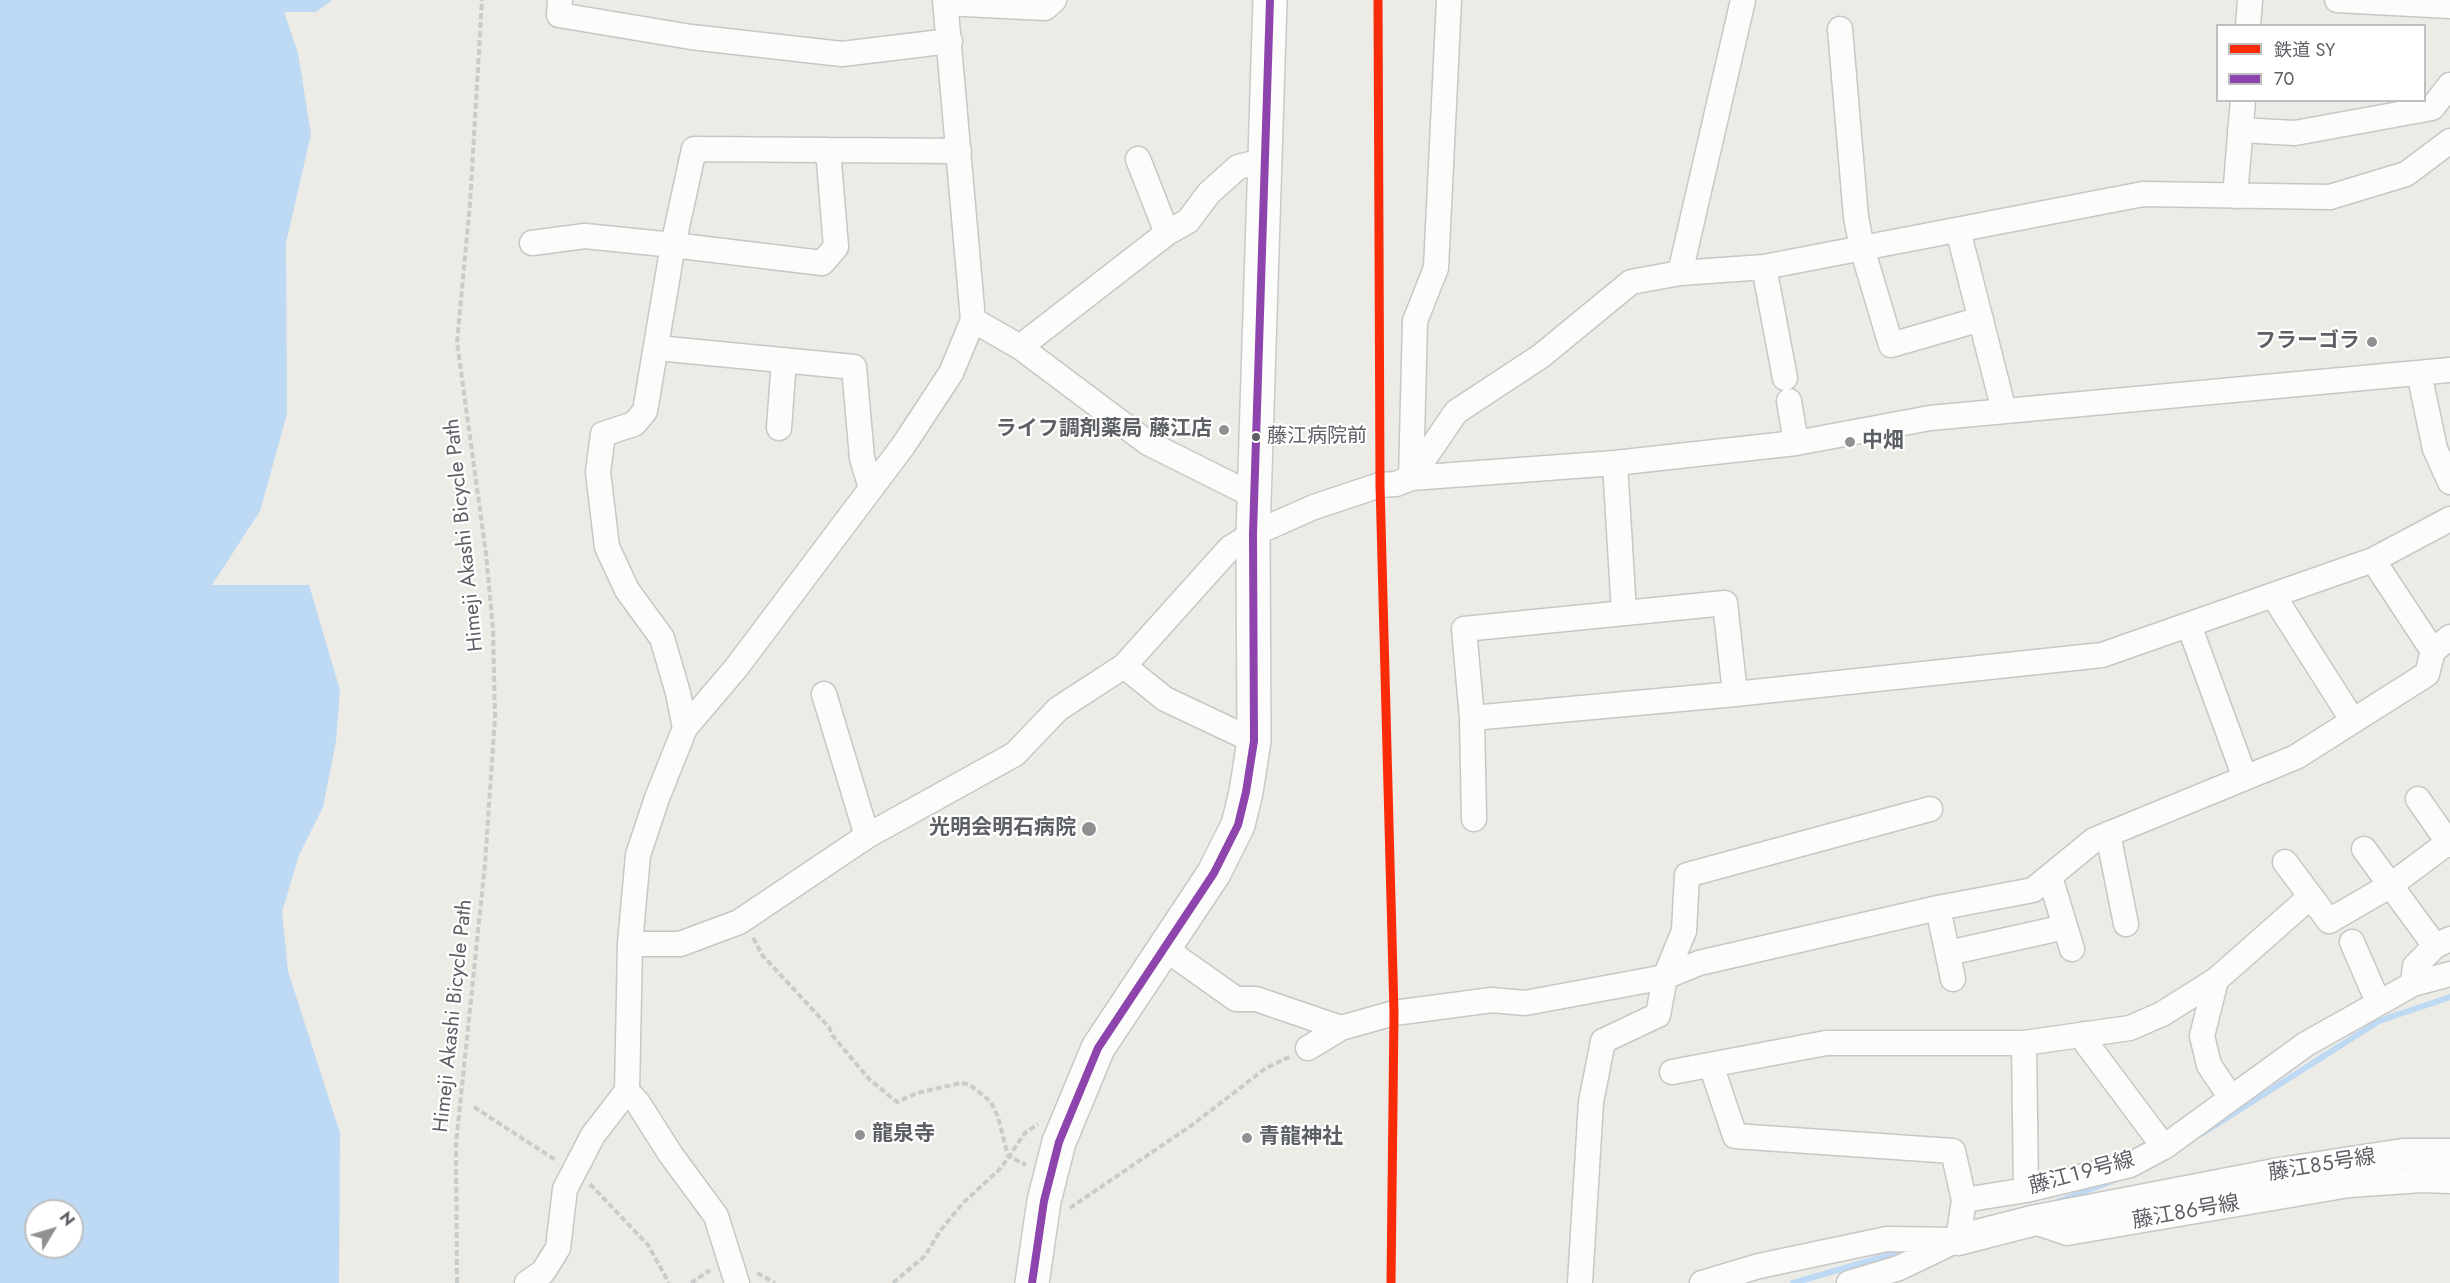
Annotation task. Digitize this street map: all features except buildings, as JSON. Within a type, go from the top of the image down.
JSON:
[{"type":"main road","points":[[1032,1283],[1040,1229],[1059,1142],[1098,1048],[1214,873],[1238,825],[1254,741],[1254,534],[1270,0]]},
{"type":"street","points":[[560,0],[559,15],[691,37],[842,54],[950,40]]},
{"type":"street","points":[[527,1283],[543,1272],[558,1248],[565,1189],[593,1136],[627,1091],[630,944],[638,855],[657,798],[686,728],[736,668],[903,446],[951,373],[974,320],[945,2],[1045,8],[1054,0]]},
{"type":"street","points":[[1411,478],[1415,321],[1436,268],[1449,0]]},
{"type":"street","points":[[1680,273],[1743,0]]},
{"type":"street","points":[[2248,24],[2250,0]]},
{"type":"street","points":[[2337,0],[2450,6]]},
{"type":"street","points":[[1840,29],[1856,217],[1862,248],[1891,345],[1981,319]]},
{"type":"street","points":[[2240,130],[2295,133],[2432,108],[2450,85]]},
{"type":"street","points":[[2235,196],[2242,102]]},
{"type":"street","points":[[1411,478],[1456,412],[1540,356],[1631,282],[1680,273],[1764,267],[2143,194],[2330,197],[2406,174],[2449,143]]},
{"type":"street","points":[[686,728],[662,638],[627,590],[607,548],[598,472],[603,434],[634,424],[645,411],[673,245],[694,149],[959,151]]},
{"type":"street","points":[[532,243],[585,236],[822,263],[836,247],[828,150]]},
{"type":"street","points":[[1138,159],[1167,233]]},
{"type":"street","points":[[1020,347],[1167,233],[1188,222],[1209,193],[1238,166],[1266,160]]},
{"type":"street","points":[[1959,230],[2004,411]]},
{"type":"street","points":[[1764,267],[1796,443]]},
{"type":"street","points":[[974,320],[1020,347],[1148,443],[1256,497]]},
{"type":"street","points":[[657,348],[854,368],[862,458],[871,488]]},
{"type":"street","points":[[779,428],[784,360]]},
{"type":"street","points":[[630,944],[680,944],[743,919],[867,836],[1015,754],[1058,709],[1124,666],[1230,548],[1254,534],[1314,507],[1380,485],[1396,484],[1411,478],[1615,463],[1796,443],[1930,418],[2450,370]]},
{"type":"street","points":[[2419,373],[2435,449],[2450,482]]},
{"type":"street","points":[[1615,463],[1624,613]]},
{"type":"street","points":[[1472,718],[1735,694],[2102,655],[2373,560],[2450,519]]},
{"type":"street","points":[[1308,1048],[1341,1028],[1394,1013],[1492,1000],[1525,1003],[1665,976],[1699,963],[1938,908],[2032,890],[2094,840],[2296,757],[2427,674],[2441,644],[2373,560]]},
{"type":"street","points":[[2273,595],[2353,721]]},
{"type":"street","points":[[1474,819],[1472,718],[1464,629],[1725,603],[1735,694]]},
{"type":"street","points":[[2189,625],[2245,778]]},
{"type":"street","points":[[1124,666],[1165,699],[1254,741]]},
{"type":"street","points":[[824,694],[867,836]]},
{"type":"street","points":[[2286,862],[2329,921],[2391,885],[2449,843],[2418,799]]},
{"type":"street","points":[[1580,1283],[1591,1102],[1603,1041],[1658,1015],[1665,976],[1684,931],[1687,875],[1930,809]]},
{"type":"street","points":[[2108,834],[2126,924]]},
{"type":"street","points":[[2364,849],[2391,885],[2443,942],[2415,966],[2414,984]]},
{"type":"street","points":[[1948,953],[2068,938],[2050,877]]},
{"type":"street","points":[[1672,1072],[1826,1043],[2024,1043],[2130,1028],[2162,1014],[2216,980],[2310,897]]},
{"type":"street","points":[[1938,908],[1953,979]]},
{"type":"street","points":[[2352,942],[2378,1002]]},
{"type":"street","points":[[1164,948],[1236,999],[1256,999],[1341,1028]]},
{"type":"street","name":"藤江１９号線","points":[[1964,1200],[2026,1190],[2130,1165],[2163,1147],[2306,1044],[2414,984],[2450,974]]},
{"type":"street","points":[[2216,980],[2202,1036],[2209,1065],[2231,1098]]},
{"type":"street","points":[[2084,1034],[2087,1044],[2163,1147]]},
{"type":"street","points":[[2024,1043],[2026,1190]]},
{"type":"street","points":[[1711,1065],[1735,1136],[1953,1151],[1964,1200],[1958,1240]]},
{"type":"street","points":[[627,1091],[639,1103],[671,1155],[716,1216],[737,1283]]},
{"type":"street","name":"藤江８５号線","points":[[1958,1240],[2032,1221],[2196,1188],[2403,1154],[2450,1154]]},
{"type":"street","name":"藤江８６号線","points":[[2032,1221],[2067,1233],[2349,1185],[2422,1180],[2450,1181]]},
{"type":"street","points":[[1702,1283],[1760,1266],[1887,1239],[1958,1240]]},
{"type":"street","points":[[1887,1239],[1899,1275]]},
{"type":"street","points":[[1850,1283],[1899,1275],[1958,1240]]},
{"type":"path","name":"Himeji Akashi Bicycle Path","points":[[457,1283],[456,1144],[485,864],[495,717],[493,629],[486,554],[457,342],[470,204],[482,0]]},
{"type":"path","points":[[743,919],[764,956],[829,1027],[832,1035],[869,1079],[897,1102],[917,1093],[961,1083],[969,1084],[991,1102],[998,1117],[1008,1156]]},
{"type":"path","points":[[1040,1229],[1192,1125],[1266,1068],[1308,1048]]},
{"type":"path","points":[[474,1107],[575,1172],[591,1185],[648,1245],[669,1283]]},
{"type":"path","points":[[894,1283],[925,1256],[962,1204],[1001,1168],[1025,1133],[1041,1121],[1053,1117],[1070,1116]]},
{"type":"path","points":[[1008,1156],[1051,1174]]},
{"type":"water","points":[[0,0],[332,0],[316,12],[284,12],[298,53],[311,134],[286,243],[287,414],[260,511],[212,585],[309,585],[340,690],[336,741],[323,807],[299,855],[282,912],[288,971],[340,1133],[339,1283],[0,1283]]},
{"type":"waterway","points":[[2203,1133],[2379,1021],[2450,997]]},
{"type":"waterway","points":[[2057,1202],[2120,1178]]},
{"type":"waterway","points":[[1793,1283],[1907,1250]]},
{"type":"rail line","name":"SY","points":[[1378,0],[1380,485],[1394,1013],[1391,1283]]},
{"type":"transit line","name":"70","points":[[1032,1283],[1044,1201],[1059,1142],[1098,1048],[1214,873],[1238,825],[1246,792],[1254,741],[1253,534],[1270,0]]},
{"type":"place","name":"フラーゴラ","points":[[2372,342]]},
{"type":"place","name":"ライフ調剤薬局 藤江店","points":[[1224,430]]},
{"type":"place","name":"藤江病院前","points":[[1256,437]]},
{"type":"place","name":"中畑","points":[[1850,442]]},
{"type":"place","name":"光明会明石病院","points":[[1089,829]]},
{"type":"place","name":"龍泉寺","points":[[860,1135]]},
{"type":"place","name":"青龍神社","points":[[1247,1138]]}]
